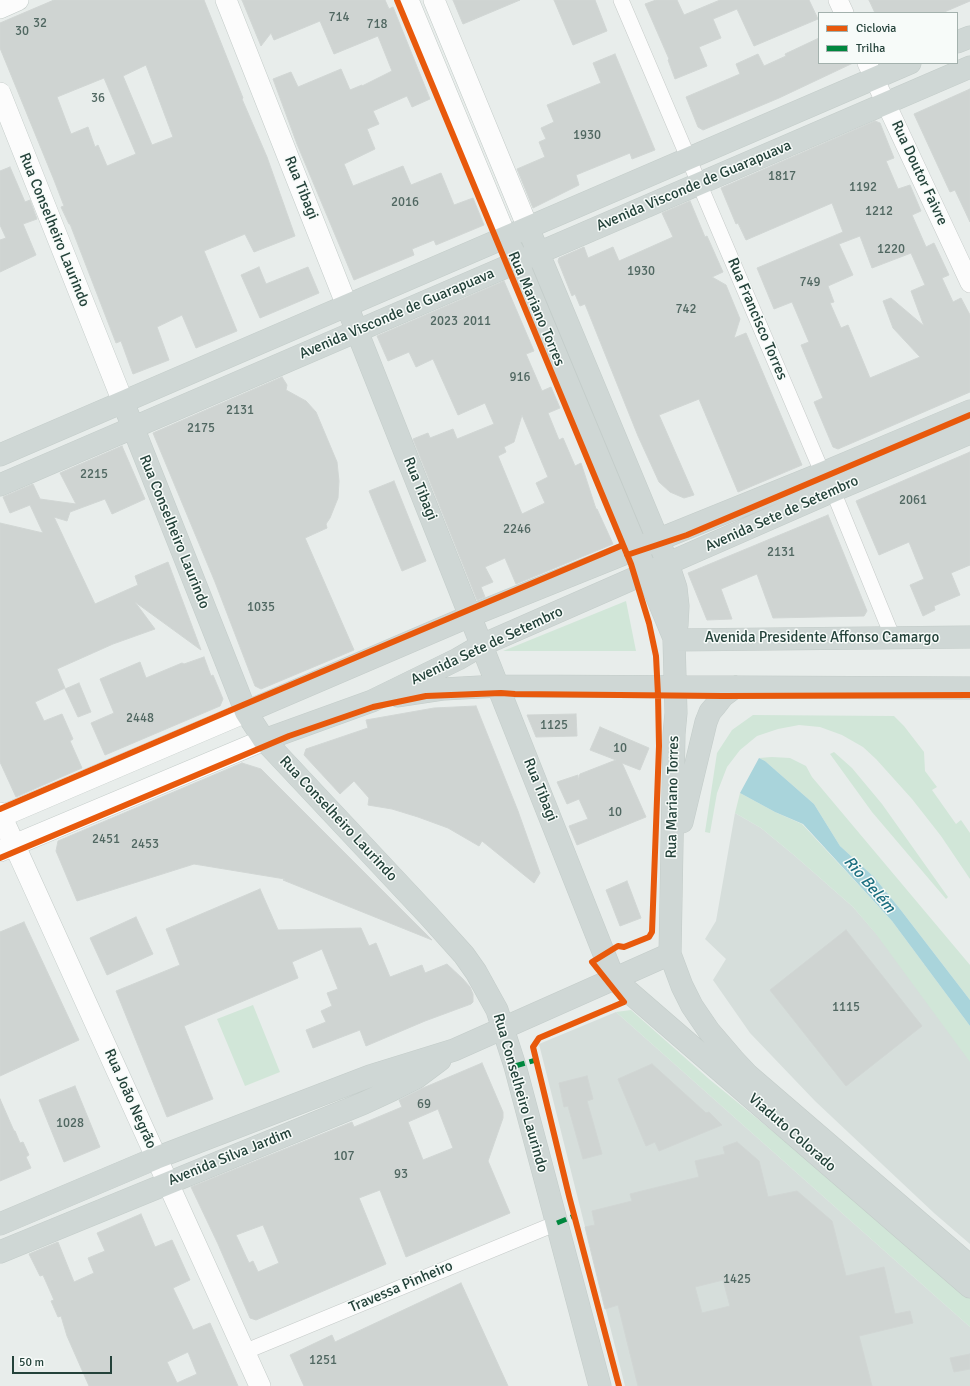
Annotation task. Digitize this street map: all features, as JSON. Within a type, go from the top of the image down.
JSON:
[{"type":"main road","points":[[0,8],[18,0]]},
{"type":"main road","name":"Rua Tibagi","points":[[226,0],[614,979]]},
{"type":"main road","name":"Rua Mariano Torres","points":[[408,0],[517,262],[631,551],[647,573],[674,640]]},
{"type":"main road","name":"Rua Mariano Torres","points":[[434,0],[668,564],[676,588],[678,606],[677,625],[674,640],[676,713],[674,734],[670,954]]},
{"type":"main road","points":[[958,42],[970,37]]},
{"type":"main road","name":"Avenida Visconde de Guarapuava","points":[[0,456],[796,112],[871,71],[905,64]]},
{"type":"main road","name":"Avenida Visconde de Guarapuava","points":[[0,485],[970,67]]},
{"type":"main road","name":"Rua Conselheiro Laurindo","points":[[0,94],[246,712],[264,740],[464,955],[476,972],[497,1010],[504,1028],[517,1074],[600,1386]]},
{"type":"main road","points":[[762,156],[796,112]]},
{"type":"main road","points":[[601,196],[652,204]]},
{"type":"main road","points":[[398,314],[422,273]]},
{"type":"main road","points":[[218,361],[261,372]]},
{"type":"main road","name":"Avenida Sete de Setembro","points":[[7,848],[264,740],[372,701],[458,659],[482,645],[668,564],[970,411]]},
{"type":"main road","name":"Avenida Sete de Setembro","points":[[1,815],[470,616],[658,540],[970,433]]},
{"type":"main road","name":"Avenida Presidente Affonso Camargo","points":[[674,640],[970,637]]},
{"type":"main road","points":[[372,701],[444,689],[498,686],[970,688]]},
{"type":"main road","points":[[672,868],[699,745],[706,722],[710,712],[723,696],[735,687]]},
{"type":"main road","name":"Rua João Negrão","points":[[1,815],[7,848],[168,1183],[260,1386]]},
{"type":"main road","name":"Avenida Silva Jardim","points":[[0,1224],[156,1158],[231,1129],[370,1076],[454,1050],[670,954]]},
{"type":"main road","name":"Viaduto Colorado","points":[[670,954],[682,986],[700,1018],[733,1059],[970,1287]]},
{"type":"main road","name":"Viaduto Colorado","points":[[614,979],[870,1190],[970,1266]]},
{"type":"main road","name":"Avenida Silva Jardim","points":[[0,1252],[392,1090],[416,1078],[454,1050]]},
{"type":"main road","points":[[231,1129],[241,1153]]},
{"type":"main road","points":[[46,1233],[64,1197]]},
{"type":"street","name":"Rua Francisco Torres","points":[[621,0],[828,482],[893,638]]},
{"type":"street","points":[[838,0],[844,12]]},
{"type":"street","name":"Rua Doutor Faivre","points":[[871,71],[970,283]]},
{"type":"street","name":"Travessa Pinheiro","points":[[244,1352],[557,1223]]},
{"type":"shaded area","points":[[735,813],[761,828],[853,907],[915,978],[970,1058],[970,1244],[934,1213],[815,1101],[750,1033],[713,980],[726,959],[705,939],[716,921]]},
{"type":"shaded area","points":[[616,1012],[970,1327],[970,1386],[625,1386],[539,1044]]},
{"type":"green space","points":[[626,601],[636,651],[503,651]]},
{"type":"green space","points":[[753,715],[894,716],[904,726],[924,752],[925,771],[937,787],[932,790],[956,824],[961,820],[970,833],[970,879],[941,836],[912,799],[876,759],[863,747],[842,735],[820,727],[799,725],[778,729],[757,736],[740,750],[727,767],[717,793],[710,833],[705,832],[717,753],[732,730]]},
{"type":"green space","points":[[834,752],[852,768],[882,804],[948,897],[946,899],[872,812],[830,754]]},
{"type":"green space","points":[[759,758],[790,758],[806,766],[812,777],[970,965],[970,1000],[874,877],[840,846],[814,804],[765,761]]},
{"type":"green space","points":[[740,793],[775,812],[802,824],[892,921],[970,1026],[970,1062],[876,934],[853,907],[761,828],[735,813]]},
{"type":"green space","points":[[253,1005],[280,1072],[245,1086],[217,1019]]},
{"type":"green space","points":[[631,1010],[709,1079],[859,1202],[970,1298],[970,1327],[616,1012]]},
{"type":"water","name":"Rio Belém","points":[[759,758],[765,761],[814,804],[840,846],[874,877],[900,909],[970,1000],[970,1026],[892,921],[803,824],[775,812],[740,793]]},
{"type":"building","points":[[54,0],[204,0],[243,98],[242,99],[267,157],[295,236],[254,252],[245,234],[204,251],[237,331],[196,348],[182,315],[157,327],[169,360],[133,374],[121,341],[116,343],[70,224],[61,207],[64,206],[54,180],[0,48],[0,23]],"holes":[[[146,65],[173,137],[152,145],[123,76]],[[104,78],[136,154],[107,166],[98,145],[95,147],[88,127],[71,134],[57,97]]]},
{"type":"building","points":[[242,0],[385,0],[389,9],[393,7],[430,99],[412,107],[407,96],[373,111],[379,124],[367,129],[375,149],[344,164],[353,186],[403,166],[411,185],[441,173],[454,205],[473,198],[484,225],[436,245],[434,240],[412,249],[414,255],[354,280],[297,144],[273,79],[291,72],[298,87],[341,69],[350,90],[362,86],[392,71],[378,36],[334,54],[320,21],[274,40],[271,33],[261,46]]},
{"type":"building","points":[[453,0],[520,0],[463,24]]},
{"type":"building","points":[[554,0],[595,0],[607,31],[573,45]]},
{"type":"building","points":[[656,0],[677,0],[684,15],[720,0],[809,0],[818,19],[754,46],[737,9],[713,19],[721,38],[699,47],[707,66],[675,79],[668,60],[669,59],[645,4]]},
{"type":"building","points":[[869,0],[970,0],[944,12],[875,12]]},
{"type":"building","points":[[818,38],[818,64],[851,64],[779,98],[703,130],[698,127],[686,97],[740,74],[736,64],[758,54],[764,66],[786,56],[785,54]]},
{"type":"building","points":[[615,54],[655,150],[632,159],[630,153],[576,175],[579,185],[533,208],[517,169],[545,157],[539,142],[546,139],[541,128],[554,122],[547,105],[601,83],[593,63]]},
{"type":"building","points":[[970,89],[970,222],[955,190],[950,192],[914,114]]},
{"type":"building","points":[[875,121],[880,123],[894,158],[886,161],[898,189],[910,185],[921,211],[912,215],[926,247],[934,243],[949,275],[942,278],[953,302],[961,298],[970,315],[970,392],[838,449],[833,447],[814,402],[823,398],[801,345],[809,342],[792,302],[774,309],[757,268],[843,232],[832,203],[746,240],[738,223],[736,224],[721,188]],"holes":[[[860,236],[872,268],[911,253],[925,285],[911,291],[924,326],[891,298],[883,301],[893,328],[920,357],[870,378],[848,325],[841,328],[830,303],[834,302],[828,286],[853,275],[839,244]]]},
{"type":"building","points":[[10,167],[25,202],[30,200],[37,219],[23,224],[36,255],[0,272],[0,240],[6,238],[0,225],[0,171]]},
{"type":"building","points":[[690,201],[705,237],[707,236],[723,272],[712,277],[726,285],[740,319],[734,338],[746,333],[802,465],[738,492],[699,399],[659,415],[694,495],[684,498],[670,492],[659,482],[638,436],[585,304],[580,306],[575,294],[572,296],[558,261],[559,258],[584,247],[588,258],[613,247],[619,261],[673,237],[662,213]]},
{"type":"building","points":[[259,267],[266,284],[308,267],[319,293],[260,318],[241,275]]},
{"type":"building","points":[[504,281],[534,351],[526,354],[542,391],[551,387],[560,408],[548,413],[559,440],[563,438],[575,466],[581,463],[596,509],[613,544],[516,584],[505,558],[485,567],[493,582],[481,587],[485,597],[477,600],[413,439],[428,433],[430,438],[453,429],[457,439],[494,424],[485,403],[458,415],[433,359],[416,367],[409,352],[388,361],[377,336]],"holes":[[[522,415],[548,477],[536,483],[545,503],[522,514],[498,456],[506,452],[504,447],[514,442]]]},
{"type":"building","points":[[282,377],[287,385],[286,390],[306,401],[316,412],[337,462],[339,481],[338,498],[326,524],[327,528],[305,538],[354,650],[261,689],[255,686],[215,582],[153,433]]},
{"type":"building","points":[[122,446],[145,499],[112,514],[105,499],[70,512],[67,521],[54,517],[95,604],[138,585],[135,576],[168,562],[201,650],[135,602],[155,629],[113,644],[57,669],[65,688],[35,702],[44,721],[62,714],[73,739],[70,741],[82,768],[16,797],[0,762],[0,523],[43,533],[30,505],[10,513],[3,497],[33,484],[40,499],[76,504],[60,473]]},
{"type":"building","points":[[970,452],[970,565],[951,573],[960,595],[934,606],[935,610],[923,616],[910,585],[924,579],[909,542],[879,555],[856,501]]},
{"type":"building","points":[[394,481],[426,561],[402,571],[369,491]]},
{"type":"building","points":[[828,515],[867,611],[864,616],[773,618],[757,574],[721,589],[732,619],[707,620],[688,573]]},
{"type":"building","points":[[204,657],[211,676],[213,675],[223,699],[220,706],[105,755],[91,723],[114,713],[100,679],[140,662],[146,678],[182,663],[184,664]]},
{"type":"building","points":[[79,683],[91,712],[78,717],[65,689]]},
{"type":"building","points":[[476,706],[518,811],[540,873],[534,883],[482,841],[479,846],[448,828],[392,809],[368,805],[369,798],[354,781],[340,794],[304,755],[306,749],[368,728],[366,720],[434,708]]},
{"type":"building","points":[[576,714],[577,736],[536,737],[527,715]]},
{"type":"building","points":[[600,727],[649,748],[640,770],[622,763],[646,817],[577,845],[569,826],[588,819],[579,799],[567,804],[557,782],[578,775],[578,780],[580,774],[616,760],[590,750]]},
{"type":"building","points":[[242,763],[261,769],[432,940],[283,880],[285,879],[194,864],[77,901],[56,851],[58,841]]},
{"type":"building","points":[[627,881],[641,918],[620,926],[606,890]]},
{"type":"building","points":[[260,889],[278,930],[361,928],[369,946],[376,943],[390,977],[422,965],[425,973],[447,964],[470,987],[473,994],[473,1002],[366,1046],[360,1030],[313,1048],[306,1030],[326,1022],[321,1011],[332,1006],[327,993],[338,989],[322,949],[292,962],[298,978],[184,1026],[213,1099],[167,1117],[116,991],[180,965],[166,929]]},
{"type":"building","points":[[136,917],[153,954],[107,975],[90,938]]},
{"type":"building","points":[[24,922],[79,1040],[0,1076],[0,932]]},
{"type":"building","points":[[846,930],[922,1026],[846,1086],[770,990]]},
{"type":"building","points":[[482,1063],[503,1112],[503,1118],[488,1161],[510,1213],[406,1257],[380,1190],[359,1198],[386,1264],[256,1320],[250,1318],[218,1244],[191,1187],[352,1122],[354,1127],[402,1107],[399,1100]],"holes":[[[438,1109],[453,1148],[423,1160],[408,1122]],[[263,1225],[279,1263],[258,1272],[253,1261],[249,1263],[236,1235]]]},
{"type":"building","points":[[652,1064],[706,1113],[709,1112],[722,1125],[659,1151],[655,1142],[646,1146],[618,1079]]},
{"type":"building","points":[[587,1076],[593,1099],[587,1101],[602,1154],[583,1159],[568,1106],[564,1107],[559,1083]]},
{"type":"building","points":[[75,1086],[100,1147],[64,1162],[39,1100]]},
{"type":"building","points":[[0,1099],[20,1143],[23,1142],[29,1155],[26,1157],[31,1168],[0,1181]]},
{"type":"building","points":[[737,1142],[759,1161],[768,1197],[797,1191],[832,1221],[846,1276],[884,1267],[895,1314],[910,1311],[913,1323],[859,1336],[872,1386],[638,1386],[618,1305],[605,1309],[585,1227],[595,1225],[592,1211],[632,1201],[630,1194],[699,1177],[695,1161],[725,1154],[723,1147]],"holes":[[[723,1280],[730,1306],[702,1313],[695,1287]]]},
{"type":"building","points":[[141,1214],[155,1247],[172,1240],[190,1280],[173,1288],[193,1330],[210,1323],[238,1386],[89,1386],[67,1336],[61,1316],[58,1317],[51,1301],[54,1300],[43,1275],[40,1276],[29,1254],[58,1242],[74,1282],[94,1273],[88,1258],[105,1251],[97,1233]],"holes":[[[188,1352],[197,1374],[177,1383],[167,1362]]]},
{"type":"building","points":[[461,1283],[508,1386],[304,1386],[290,1355],[332,1335],[335,1342]]},
{"type":"building","points":[[970,1354],[970,1369],[954,1372],[950,1358]]},
{"type":"marked path","points":[[515,1066],[536,1060]]},
{"type":"marked path","points":[[557,1223],[574,1216]]},
{"type":"cycle path","points":[[397,0],[631,564],[649,623],[656,656],[659,746],[652,932],[649,937],[624,947],[618,946],[592,962],[624,1002],[539,1038],[533,1047],[569,1196],[619,1386]]},
{"type":"cycle path","points":[[627,555],[687,535],[970,415]]},
{"type":"cycle path","points":[[0,809],[623,545]]},
{"type":"cycle path","points":[[0,858],[289,736],[373,707],[426,696],[501,693],[723,696],[970,695]]}]
